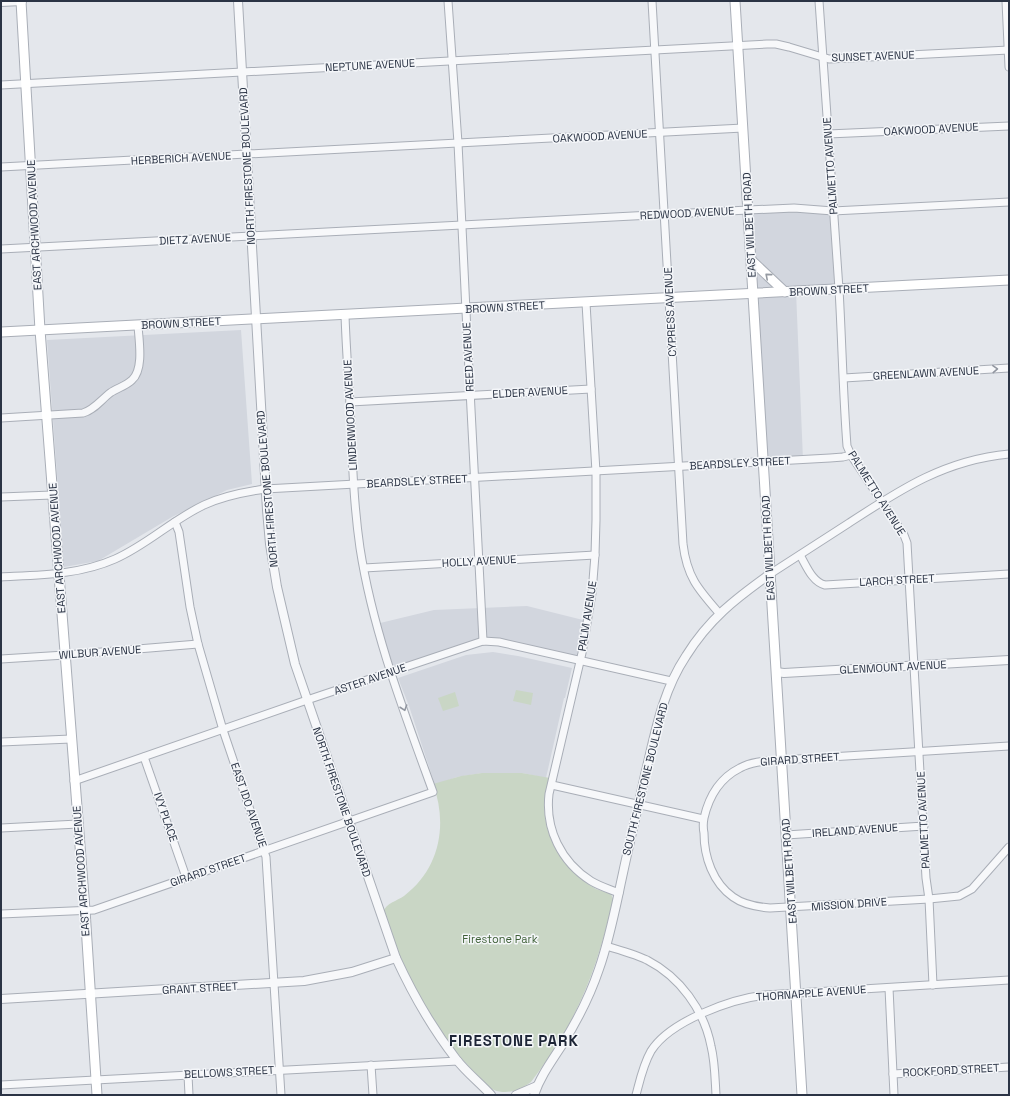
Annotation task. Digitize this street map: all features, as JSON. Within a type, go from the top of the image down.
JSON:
[{"type":"main road","name":"EAST ARCHWOOD AVENUE","points":[[22,1],[40,330],[97,1095]]},
{"type":"main road","name":"EAST WILBETH ROAD","points":[[734,1],[802,1095]]},
{"type":"main road","points":[[751,260],[785,292]]},
{"type":"main road","name":"BROWN STREET","points":[[1,332],[1009,280]]},
{"type":"street","points":[[1,2],[22,1]]},
{"type":"street","name":"NORTH FIRESTONE BOULEVARD","points":[[238,1],[265,489],[270,544],[277,587],[295,664],[396,958],[408,985],[424,1013],[458,1061],[491,1095]]},
{"type":"street","name":"REED AVENUE","points":[[448,1],[458,143],[483,641]]},
{"type":"street","name":"CYPRESS AVENUE","points":[[652,1],[683,544],[688,571],[697,587],[719,613]]},
{"type":"street","name":"PALMETTO AVENUE","points":[[819,1],[830,186],[839,289],[847,446],[851,455],[906,539],[929,899],[933,985]]},
{"type":"street","points":[[1006,1],[1009,67]]},
{"type":"street","name":"SUNSET AVENUE","points":[[738,47],[776,44],[829,59],[1008,50]]},
{"type":"street","name":"NEPTUNE AVENUE","points":[[1,84],[26,84],[241,71],[738,47]]},
{"type":"street","name":"OAKWOOD AVENUE","points":[[828,134],[1009,126]]},
{"type":"street","name":"OAKWOOD AVENUE","points":[[458,143],[743,128]]},
{"type":"street","name":"HERBERICH AVENUE","points":[[1,167],[458,143]]},
{"type":"street","name":"REDWOOD AVENUE","points":[[462,224],[794,208],[833,211],[1009,202]]},
{"type":"street","name":"DIETZ AVENUE","points":[[1,249],[462,224]]},
{"type":"street","name":"PALM AVENUE","points":[[586,303],[596,472],[595,555],[592,593],[580,661],[549,800],[550,820],[553,835],[563,854],[580,874],[600,886],[619,893]]},
{"type":"street","name":"LINDENWOOD AVENUE","points":[[345,315],[354,485],[358,529],[364,568],[374,616],[390,672],[433,792]]},
{"type":"street","points":[[1,418],[46,416],[84,412],[92,409],[113,391],[131,381],[137,374],[140,366],[138,326]]},
{"type":"street","name":"GREENLAWN AVENUE","points":[[844,378],[1009,368]]},
{"type":"street","name":"ELDER AVENUE","points":[[350,402],[591,388]]},
{"type":"street","name":"SOUTH FIRESTONE BOULEVARD","points":[[534,1095],[547,1067],[577,1019],[595,979],[606,946],[619,893],[657,721],[671,681],[692,646],[719,613],[747,590],[913,482],[947,468],[972,460],[1009,454]]},
{"type":"street","name":"BEARDSLEY STREET","points":[[1,576],[58,574],[81,570],[115,559],[143,544],[203,506],[222,498],[265,489],[596,472],[830,458],[851,455]]},
{"type":"street","points":[[1,497],[52,495]]},
{"type":"street","name":"EAST IDO AVENUE","points":[[176,522],[198,644],[223,730],[264,850],[267,864],[281,1095]]},
{"type":"street","name":"HOLLY AVENUE","points":[[364,568],[595,555]]},
{"type":"street","name":"LARCH STREET","points":[[800,555],[815,579],[820,584],[825,585],[1009,574]]},
{"type":"street","name":"ASTER AVENUE","points":[[74,781],[483,641],[499,642],[671,681]]},
{"type":"street","name":"WILBUR AVENUE","points":[[1,659],[198,644]]},
{"type":"street","name":"GLENMOUNT AVENUE","points":[[776,672],[789,673],[1009,660]]},
{"type":"street","points":[[1,742],[71,739]]},
{"type":"street","name":"GIRARD STREET","points":[[703,819],[713,794],[724,779],[740,767],[749,764],[781,760],[1009,746]]},
{"type":"street","name":"IVY PLACE","points":[[144,757],[186,877]]},
{"type":"street","points":[[552,785],[703,819]]},
{"type":"street","name":"GIRARD STREET","points":[[1,914],[94,910],[433,792]]},
{"type":"street","name":"MISSION DRIVE","points":[[703,819],[704,840],[709,864],[719,883],[726,891],[738,900],[758,907],[791,907],[959,896],[968,892],[1006,856],[1009,848]]},
{"type":"street","points":[[1,828],[78,824]]},
{"type":"street","name":"IRELAND AVENUE","points":[[786,835],[924,826]]},
{"type":"street","points":[[606,946],[639,957],[662,970],[678,984],[690,998],[701,1014],[712,1048],[716,1095]]},
{"type":"street","name":"GRANT STREET","points":[[1,999],[274,984],[304,981],[333,977],[376,966],[396,958]]},
{"type":"street","name":"THORNAPPLE AVENUE","points":[[636,1095],[646,1061],[659,1042],[672,1030],[701,1014],[734,1001],[755,996],[1009,980]]},
{"type":"street","points":[[889,988],[894,1095]]},
{"type":"street","name":"BELLOWS STREET","points":[[1,1084],[458,1061]]},
{"type":"street","points":[[371,1065],[373,1095]]},
{"type":"street","name":"ROCKFORD STREET","points":[[893,1074],[1009,1067]]},
{"type":"street","points":[[188,1074],[189,1095]]},
{"type":"street","points":[[516,1095],[537,1086]]},
{"type":"shaded area","points":[[748,210],[833,211],[839,289],[796,291],[803,460],[763,462]]},
{"type":"shaded area","points":[[241,330],[252,484],[227,490],[172,517],[98,561],[64,567],[47,340]]},
{"type":"shaded area","points":[[527,606],[587,621],[580,661],[483,641],[391,672],[376,624],[434,610]]},
{"type":"shaded area","points":[[493,652],[572,668],[546,778],[522,773],[482,773],[457,777],[435,785],[409,706],[398,678],[466,655]]},
{"type":"green space","points":[[516,690],[533,693],[531,705],[513,701]]},
{"type":"green space","points":[[455,692],[459,706],[443,711],[438,698]]},
{"type":"green space","name":"Firestone Park","points":[[482,773],[522,773],[550,778],[546,791],[545,813],[547,827],[557,852],[574,873],[596,889],[611,894],[613,899],[600,950],[583,996],[573,1017],[561,1039],[531,1082],[523,1087],[509,1092],[491,1089],[479,1079],[441,1032],[423,1005],[408,976],[398,955],[383,912],[389,904],[404,896],[416,885],[426,873],[433,859],[438,845],[440,815],[438,799],[433,784],[461,776]]},
{"type":"district","name":"FIRESTONE PARK","points":[[514,1041]]}]
